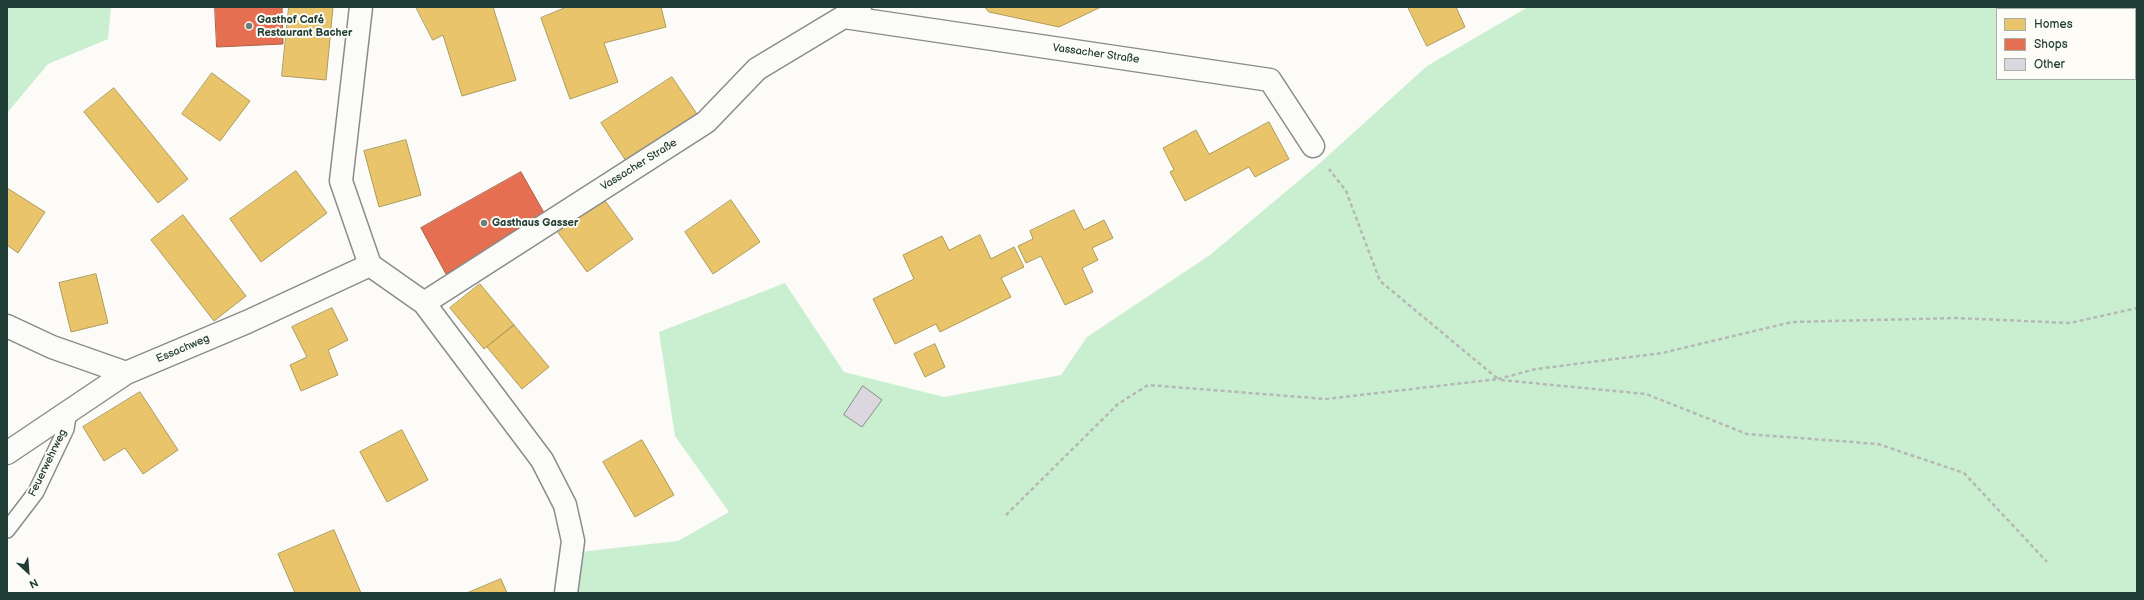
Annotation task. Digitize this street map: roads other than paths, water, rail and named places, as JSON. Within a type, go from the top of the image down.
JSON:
[{"type":"street","points":[[361,7],[340,181],[370,265],[424,303],[542,460],[565,505],[573,541],[566,593]]},
{"type":"street","name":"Vassacher Straße","points":[[424,303],[706,122],[757,69],[852,12],[1270,80],[1313,146]]},
{"type":"street","name":"Essachweg","points":[[7,453],[126,373],[247,322],[370,265]]},
{"type":"street","points":[[7,326],[52,347],[126,373]]},
{"type":"lane","name":"Feuerwehrweg","points":[[7,530],[36,492],[66,429],[69,411]]},
{"type":"place","name":"Gasthof Café Restaurant Bacher","points":[[249,26]]},
{"type":"place","name":"Gasthaus Gasser","points":[[484,223]]}]
